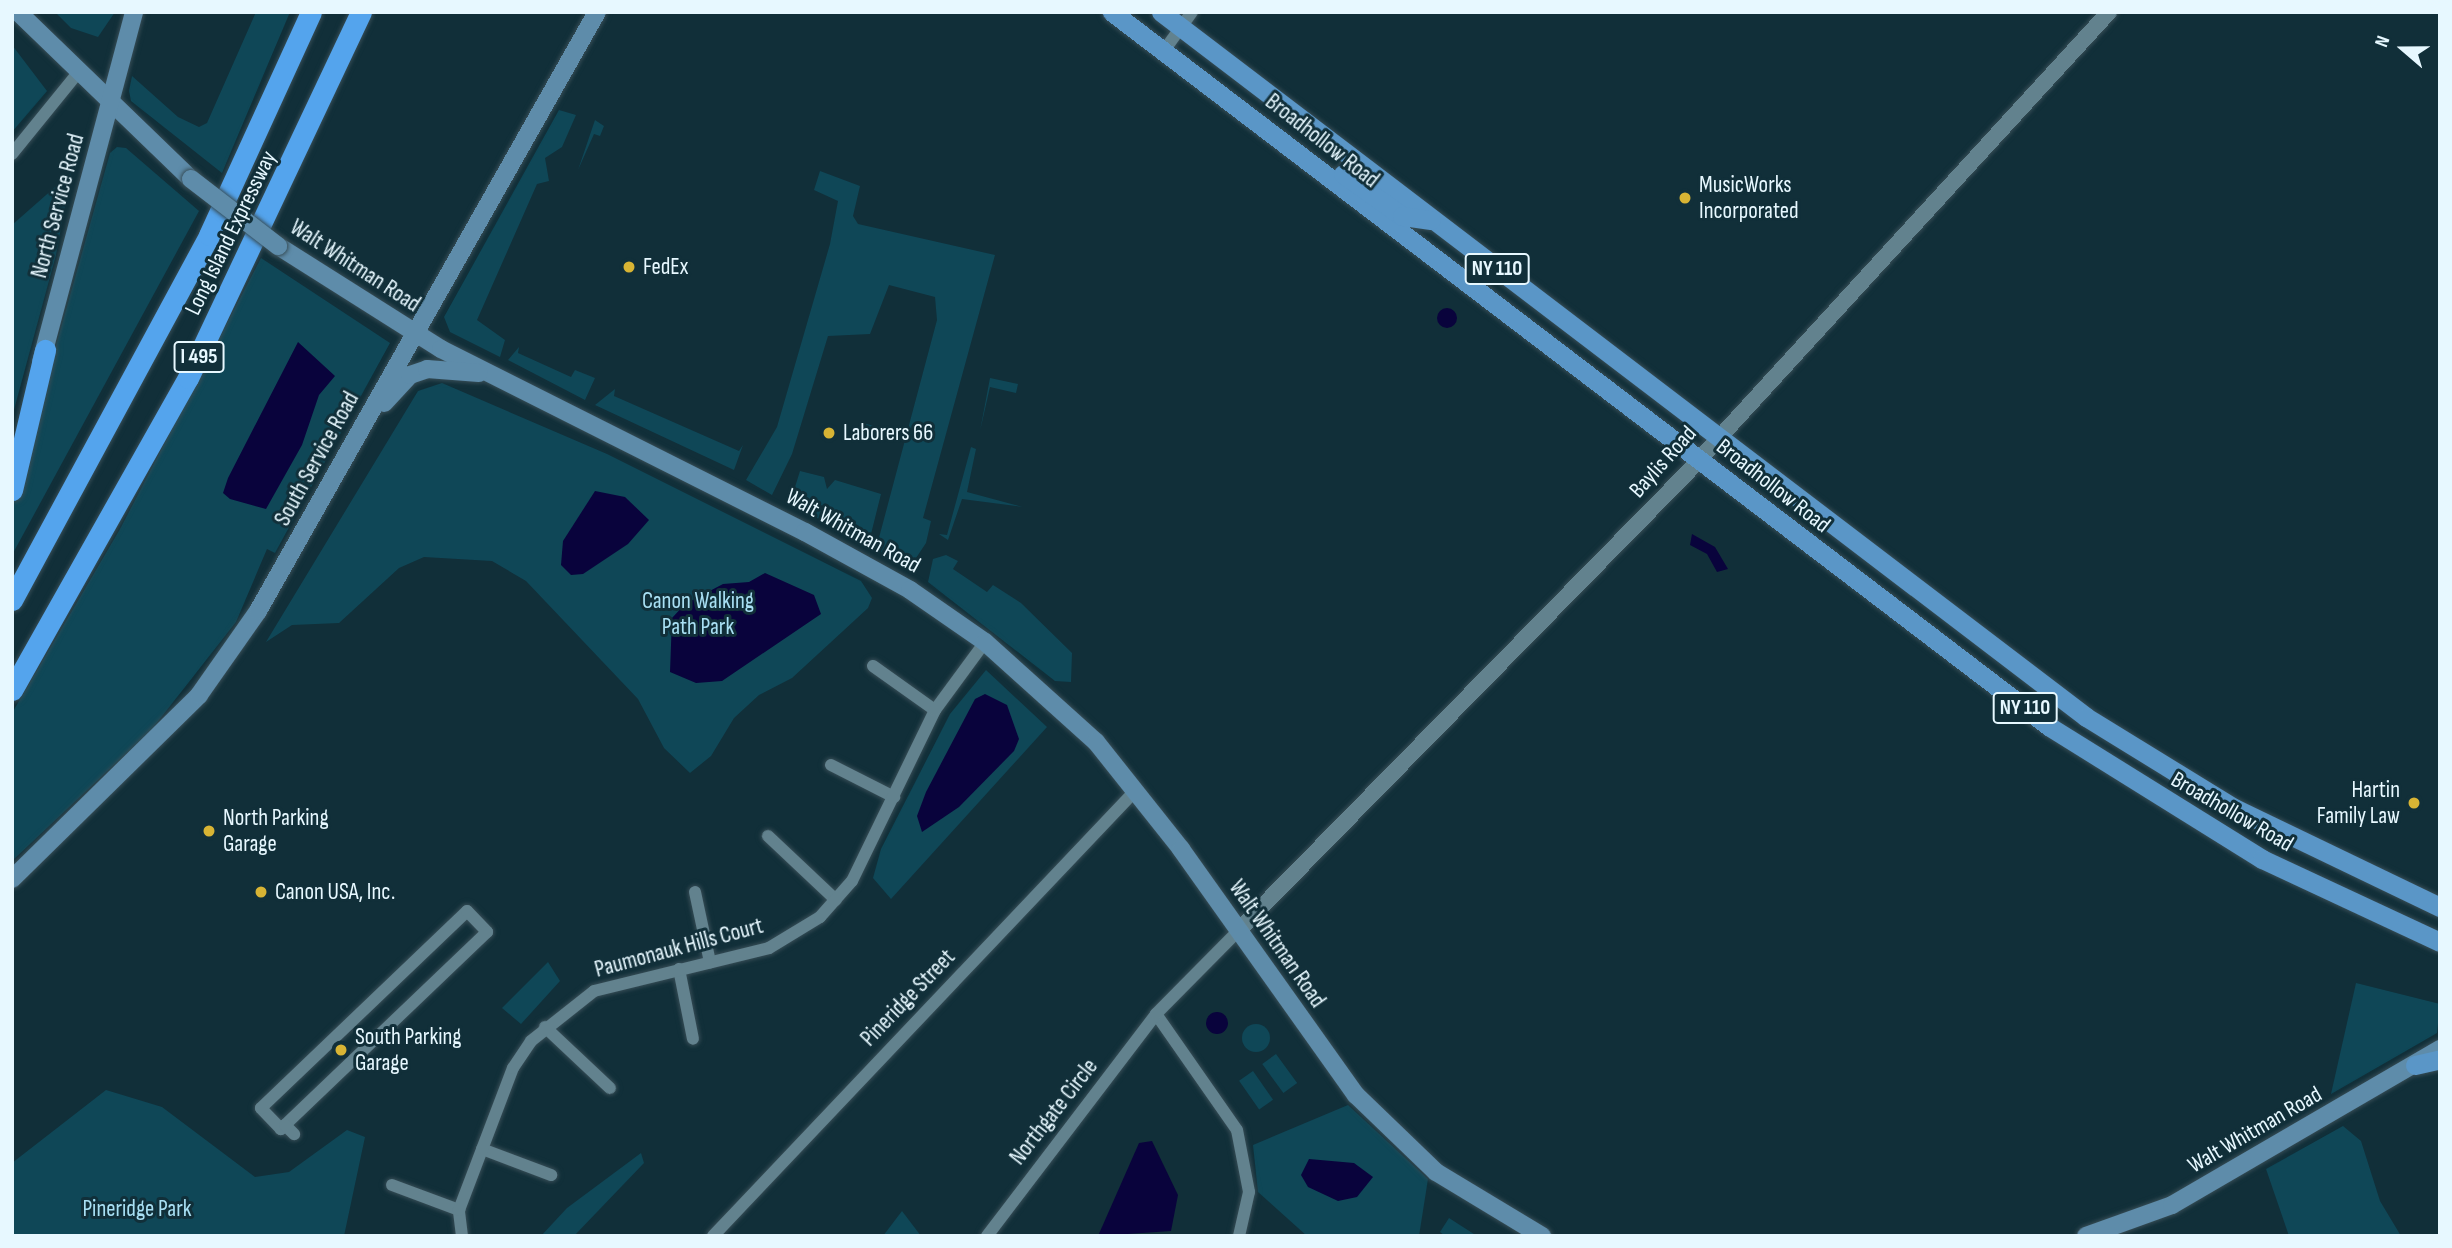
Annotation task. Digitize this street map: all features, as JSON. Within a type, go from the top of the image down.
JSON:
[{"type":"highway","name":"Long Island Expressway","points":[[12,600],[148,356],[311,12]]},
{"type":"highway","name":"Long Island Expressway","points":[[12,690],[188,378],[361,12]]},
{"type":"highway","points":[[12,490],[45,350]]},
{"type":"main road","name":"Walt Whitman Road","points":[[18,12],[77,74],[191,179],[278,246],[414,333],[806,532],[910,590],[985,642],[1083,728],[1136,790],[1340,1074],[1401,1143],[1464,1192],[1542,1236]]},
{"type":"main road","name":"North Service Road","points":[[12,452],[45,350],[134,12]]},
{"type":"main road","name":"South Service Road","points":[[12,879],[199,695],[258,611],[597,12]]},
{"type":"main road","name":"Broadhollow Road","points":[[1112,12],[2049,727],[2129,780],[2262,859],[2440,942]]},
{"type":"main road","name":"Broadhollow Road","points":[[1161,12],[1186,20],[1432,220],[1999,654],[2151,760],[2310,847],[2440,907]]},
{"type":"main road","points":[[1318,167],[1356,181],[1410,219],[1432,220]]},
{"type":"main road","points":[[360,433],[410,375],[433,367],[496,376]]},
{"type":"main road","name":"Walt Whitman Road","points":[[2086,1236],[2172,1205],[2440,1049]]},
{"type":"main road","points":[[2415,1065],[2440,1059]]},
{"type":"street","name":"Baylis Road","points":[[1238,931],[1698,460],[1716,437],[2109,12]]},
{"type":"street","points":[[1163,52],[1186,20]]},
{"type":"street","points":[[12,154],[77,74]]},
{"type":"street","name":"Paumonauk Hills Court","points":[[462,1236],[459,1210],[513,1069],[545,1027],[594,991],[710,962],[791,938],[836,900],[894,797],[935,710],[985,642]]},
{"type":"street","points":[[873,666],[935,710]]},
{"type":"street","points":[[831,765],[894,797]]},
{"type":"street","name":"Pineridge Street","points":[[713,1236],[1136,790]]},
{"type":"street","points":[[768,836],[836,900]]},
{"type":"street","points":[[695,892],[710,962]]},
{"type":"street","points":[[467,911],[487,932],[289,1129],[281,1129],[261,1108],[467,911]]},
{"type":"street","name":"Northgate Circle","points":[[987,1236],[1156,1014],[1238,931]]},
{"type":"street","points":[[679,969],[693,1040]]},
{"type":"street","points":[[1156,1014],[1237,1130],[1249,1192],[1239,1236]]},
{"type":"street","points":[[545,1027],[610,1088]]},
{"type":"street","points":[[482,1149],[551,1175]]},
{"type":"street","points":[[391,1185],[459,1210]]},
{"type":"green space","points":[[55,12],[115,12],[98,37],[71,28]]},
{"type":"green space","points":[[256,12],[290,12],[222,173],[131,101],[129,91],[132,76],[178,117],[199,127],[207,123]]},
{"type":"green space","points":[[12,45],[47,91],[12,132]]},
{"type":"green space","points":[[559,110],[576,115],[562,147],[545,158],[549,181],[537,184],[477,320],[505,340],[500,357],[450,332],[444,317]]},
{"type":"green space","points":[[595,120],[604,126],[600,136],[594,134],[578,170]]},
{"type":"green space","points":[[117,147],[126,148],[199,211],[12,555],[12,502],[110,153]]},
{"type":"green space","points":[[820,171],[860,186],[853,216],[858,224],[995,255],[923,518],[931,521],[926,543],[908,570],[876,549],[937,320],[935,297],[889,285],[870,334],[828,336],[792,454],[772,495],[746,480],[777,427],[830,244],[838,201],[814,190]]},
{"type":"green space","points":[[71,173],[56,255],[12,417],[12,225]]},
{"type":"green space","points":[[261,258],[390,343],[275,553],[267,549],[236,622],[152,729],[12,861],[12,713],[120,529]]},
{"type":"green space","points":[[519,347],[518,353],[571,377],[575,370],[595,378],[585,400],[508,360]]},
{"type":"green space","points":[[990,378],[1018,384],[1016,393],[990,387],[980,431]]},
{"type":"green space","name":"Canon Walking Path Park","points":[[442,383],[607,454],[861,581],[872,598],[868,608],[792,678],[759,695],[734,718],[711,756],[690,773],[664,748],[638,699],[526,581],[492,561],[424,557],[399,568],[339,623],[292,625],[266,642],[418,391]]},
{"type":"green space","points":[[615,389],[614,396],[739,451],[743,445],[734,470],[595,405]]},
{"type":"green space","points":[[860,422],[896,432],[894,439],[858,429]]},
{"type":"green space","points":[[971,447],[976,449],[967,492],[1023,507],[962,499],[948,540],[939,534],[947,535]]},
{"type":"green space","points":[[800,471],[824,477],[827,489],[835,480],[881,494],[868,546],[790,503]]},
{"type":"green space","points":[[946,555],[958,561],[953,569],[987,592],[993,585],[1021,603],[1072,653],[1071,682],[1055,681],[928,582],[933,559]]},
{"type":"green space","points":[[986,670],[1047,727],[891,899],[873,878],[881,849],[950,714]]},
{"type":"green space","points":[[548,962],[560,981],[521,1024],[502,1008]]},
{"type":"green space","points":[[2356,983],[2440,1004],[2437,1033],[2331,1094]]},
{"type":"green space","points":[[1256,1024],[1266,1028],[1270,1038],[1266,1048],[1256,1052],[1246,1048],[1242,1038],[1246,1028]]},
{"type":"green space","points":[[1276,1054],[1297,1083],[1283,1093],[1262,1064]]},
{"type":"green space","points":[[1253,1071],[1273,1100],[1259,1109],[1239,1081]]},
{"type":"green space","name":"Pineridge Park","points":[[106,1090],[162,1107],[255,1177],[289,1172],[347,1130],[365,1137],[344,1236],[12,1236],[12,1163]]},
{"type":"green space","points":[[1348,1105],[1428,1179],[1419,1236],[1307,1236],[1258,1192],[1253,1145]]},
{"type":"green space","points":[[2343,1126],[2361,1141],[2380,1201],[2401,1236],[2289,1236],[2266,1169]]},
{"type":"green space","points":[[641,1153],[644,1163],[574,1236],[541,1236],[567,1208]]},
{"type":"green space","points":[[902,1211],[921,1236],[883,1236]]},
{"type":"green space","points":[[1449,1218],[1477,1236],[1445,1236],[1440,1232]]},
{"type":"shaded area","points":[[1443,308],[1451,308],[1457,318],[1451,328],[1443,328],[1437,322],[1437,314]]},
{"type":"shaded area","points":[[298,342],[335,376],[319,395],[302,445],[266,509],[230,499],[223,493],[228,478]]},
{"type":"shaded area","points":[[595,491],[625,497],[649,520],[628,544],[583,574],[571,575],[561,565],[563,541]]},
{"type":"shaded area","points":[[1692,534],[1715,547],[1728,569],[1717,572],[1707,554],[1690,545]]},
{"type":"shaded area","points":[[765,573],[814,595],[821,614],[722,681],[696,683],[670,672],[672,618],[685,604],[723,584],[749,582]]},
{"type":"shaded area","points":[[985,694],[1007,705],[1019,739],[1014,751],[959,807],[922,832],[917,816],[926,792],[975,699]]},
{"type":"shaded area","points":[[1217,1012],[1225,1015],[1228,1023],[1225,1031],[1217,1034],[1209,1031],[1206,1023],[1209,1015]]},
{"type":"shaded area","points":[[1152,1141],[1178,1195],[1171,1231],[1098,1236],[1139,1143]]},
{"type":"shaded area","points":[[1309,1159],[1354,1163],[1373,1177],[1357,1197],[1338,1201],[1308,1187],[1301,1175]]},
{"type":"place","name":"MusicWorks Incorporated","points":[[1685,198]]},
{"type":"place","name":"FedEx","points":[[629,267]]},
{"type":"place","name":"Laborers 66","points":[[829,433]]},
{"type":"place","name":"Hartin Family Law","points":[[2414,803]]},
{"type":"place","name":"North Parking Garage","points":[[209,831]]},
{"type":"place","name":"Canon USA, Inc.","points":[[261,892]]},
{"type":"place","name":"South Parking Garage","points":[[341,1050]]}]
